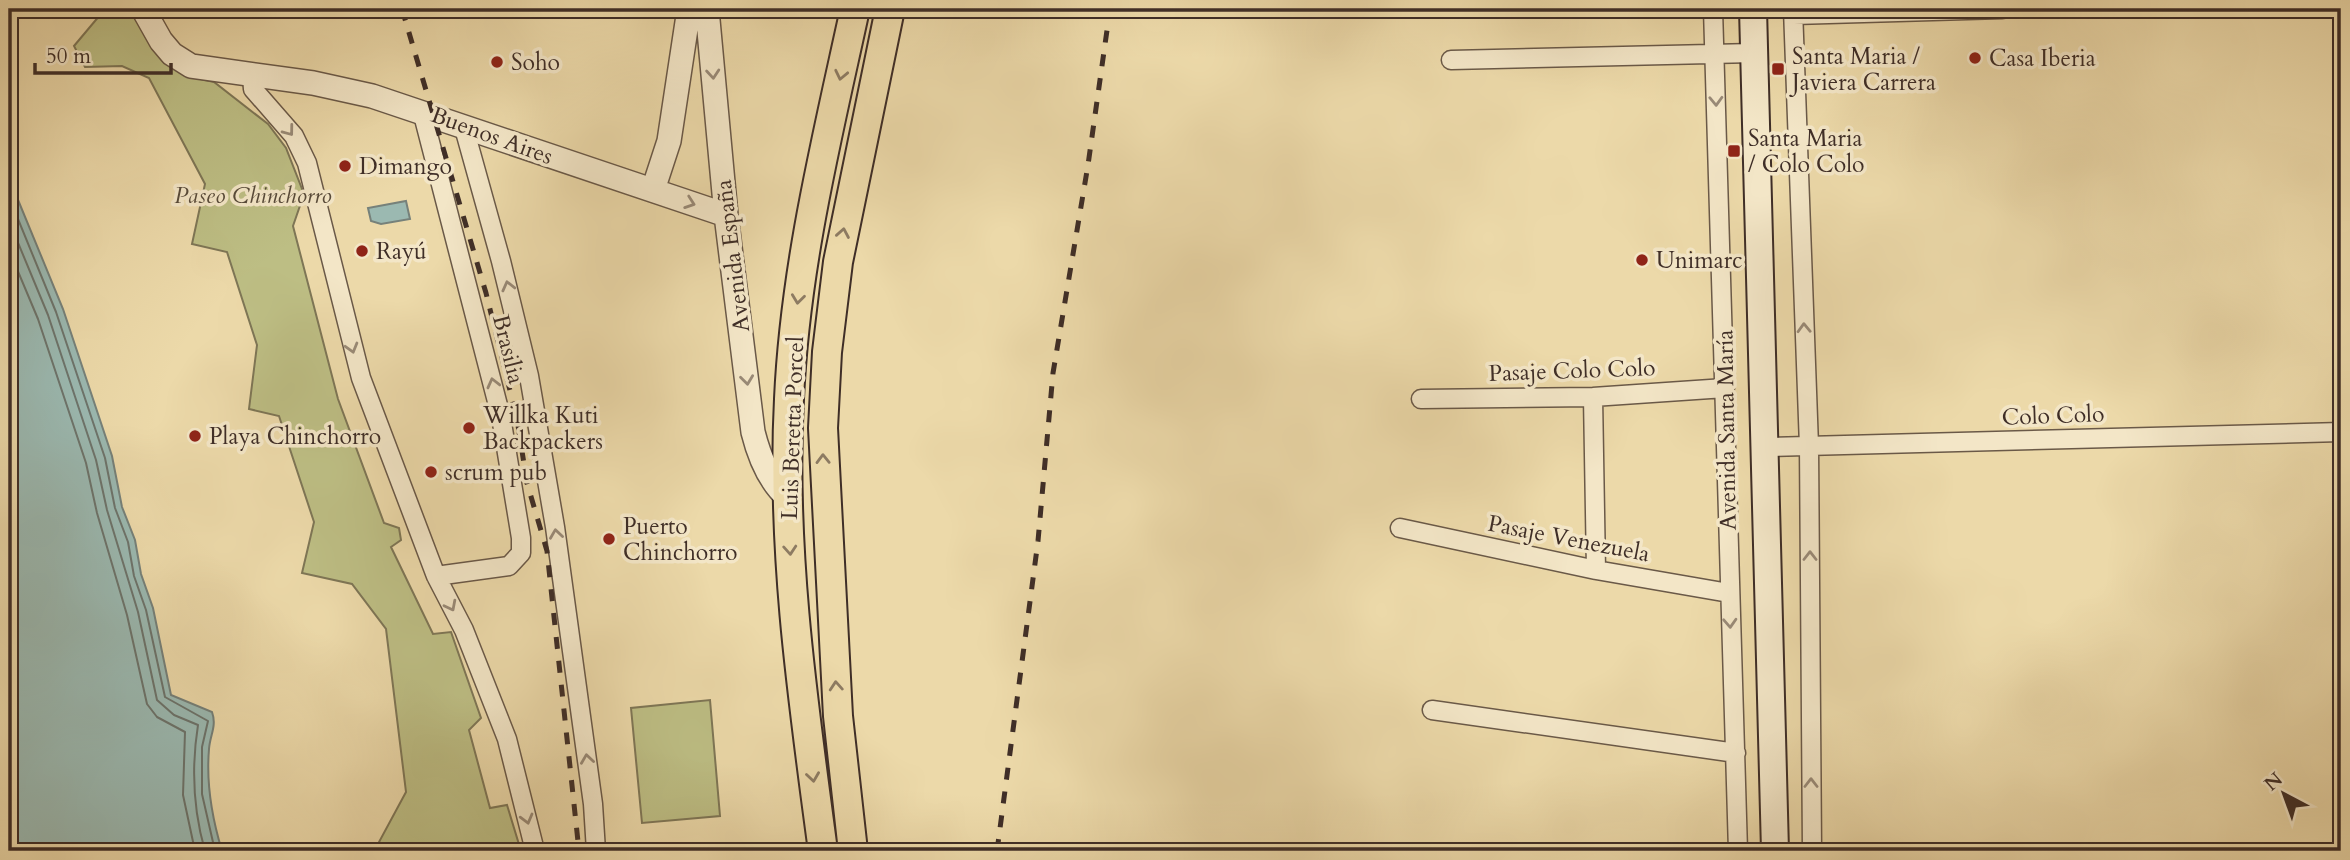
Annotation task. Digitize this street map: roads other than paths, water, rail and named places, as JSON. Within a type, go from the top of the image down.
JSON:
[{"type":"main road","name":"Luis Beretta Porcel","points":[[822,851],[798,647],[787,497],[789,399],[802,267],[855,9]]},
{"type":"main road","name":"Luis Beretta Porcel","points":[[853,851],[838,716],[831,613],[824,485],[824,403],[838,262],[890,9]]},
{"type":"main road","name":"Avenida Santa María","points":[[1753,9],[1775,851]]},
{"type":"street","name":"Buenos Aires","points":[[143,9],[172,54],[191,66],[313,83],[422,111],[464,128],[726,215]]},
{"type":"street","points":[[653,190],[669,141],[689,9]]},
{"type":"street","name":"Avenida España","points":[[700,9],[708,20],[726,215],[753,432],[771,478],[787,497]]},
{"type":"street","name":"Avenida Santa María","points":[[1713,9],[1738,851]]},
{"type":"street","points":[[1812,851],[1809,446],[1793,12],[2002,9]]},
{"type":"street","points":[[1451,60],[1754,53]]},
{"type":"street","points":[[252,76],[253,89],[294,136],[307,163],[361,378],[436,576],[464,630],[507,739],[535,851]]},
{"type":"street","name":"Brasilia","points":[[422,111],[501,416],[521,538],[521,553],[509,566],[436,576]]},
{"type":"street","points":[[464,128],[502,261],[529,376],[555,527],[593,804],[596,851]]},
{"type":"street","name":"Pasaje Colo Colo","points":[[1421,399],[1592,397],[1724,388]]},
{"type":"street","points":[[1592,397],[1596,570]]},
{"type":"street","name":"Colo Colo","points":[[1766,447],[2341,432]]},
{"type":"street","name":"Pasaje Venezuela","points":[[1400,528],[1596,570],[1729,593]]},
{"type":"street","points":[[1432,710],[1736,753]]},
{"type":"water","points":[[9,178],[63,309],[112,456],[122,507],[135,540],[141,574],[153,608],[171,695],[212,712],[214,722],[208,762],[209,788],[222,851],[9,851]]},
{"type":"water","points":[[406,201],[410,219],[381,224],[371,221],[368,208]]},
{"type":"railway","points":[[402,9],[486,293],[517,419],[527,483],[547,551],[579,851]]},
{"type":"railway","points":[[997,851],[1038,541],[1053,373],[1088,165],[1110,9]]},
{"type":"place","name":"Casa Iberia","points":[[1975,58]]},
{"type":"place","name":"Soho","points":[[497,62]]},
{"type":"place","name":"Santa Maria / Javiera Carrera","points":[[1778,69]]},
{"type":"place","name":"Santa Maria / Colo Colo","points":[[1734,151]]},
{"type":"place","name":"Dimango","points":[[345,166]]},
{"type":"place","name":"Rayú","points":[[362,251]]},
{"type":"place","name":"Unimarc","points":[[1642,260]]},
{"type":"place","name":"Willka Kuti Backpackers","points":[[469,428]]},
{"type":"place","name":"Playa Chinchorro","points":[[195,436]]},
{"type":"place","name":"scrum pub","points":[[431,472]]},
{"type":"place","name":"Puerto Chinchorro","points":[[609,539]]},
{"type":"park label","name":"Paseo Chinchorro","points":[[253,195]]}]
